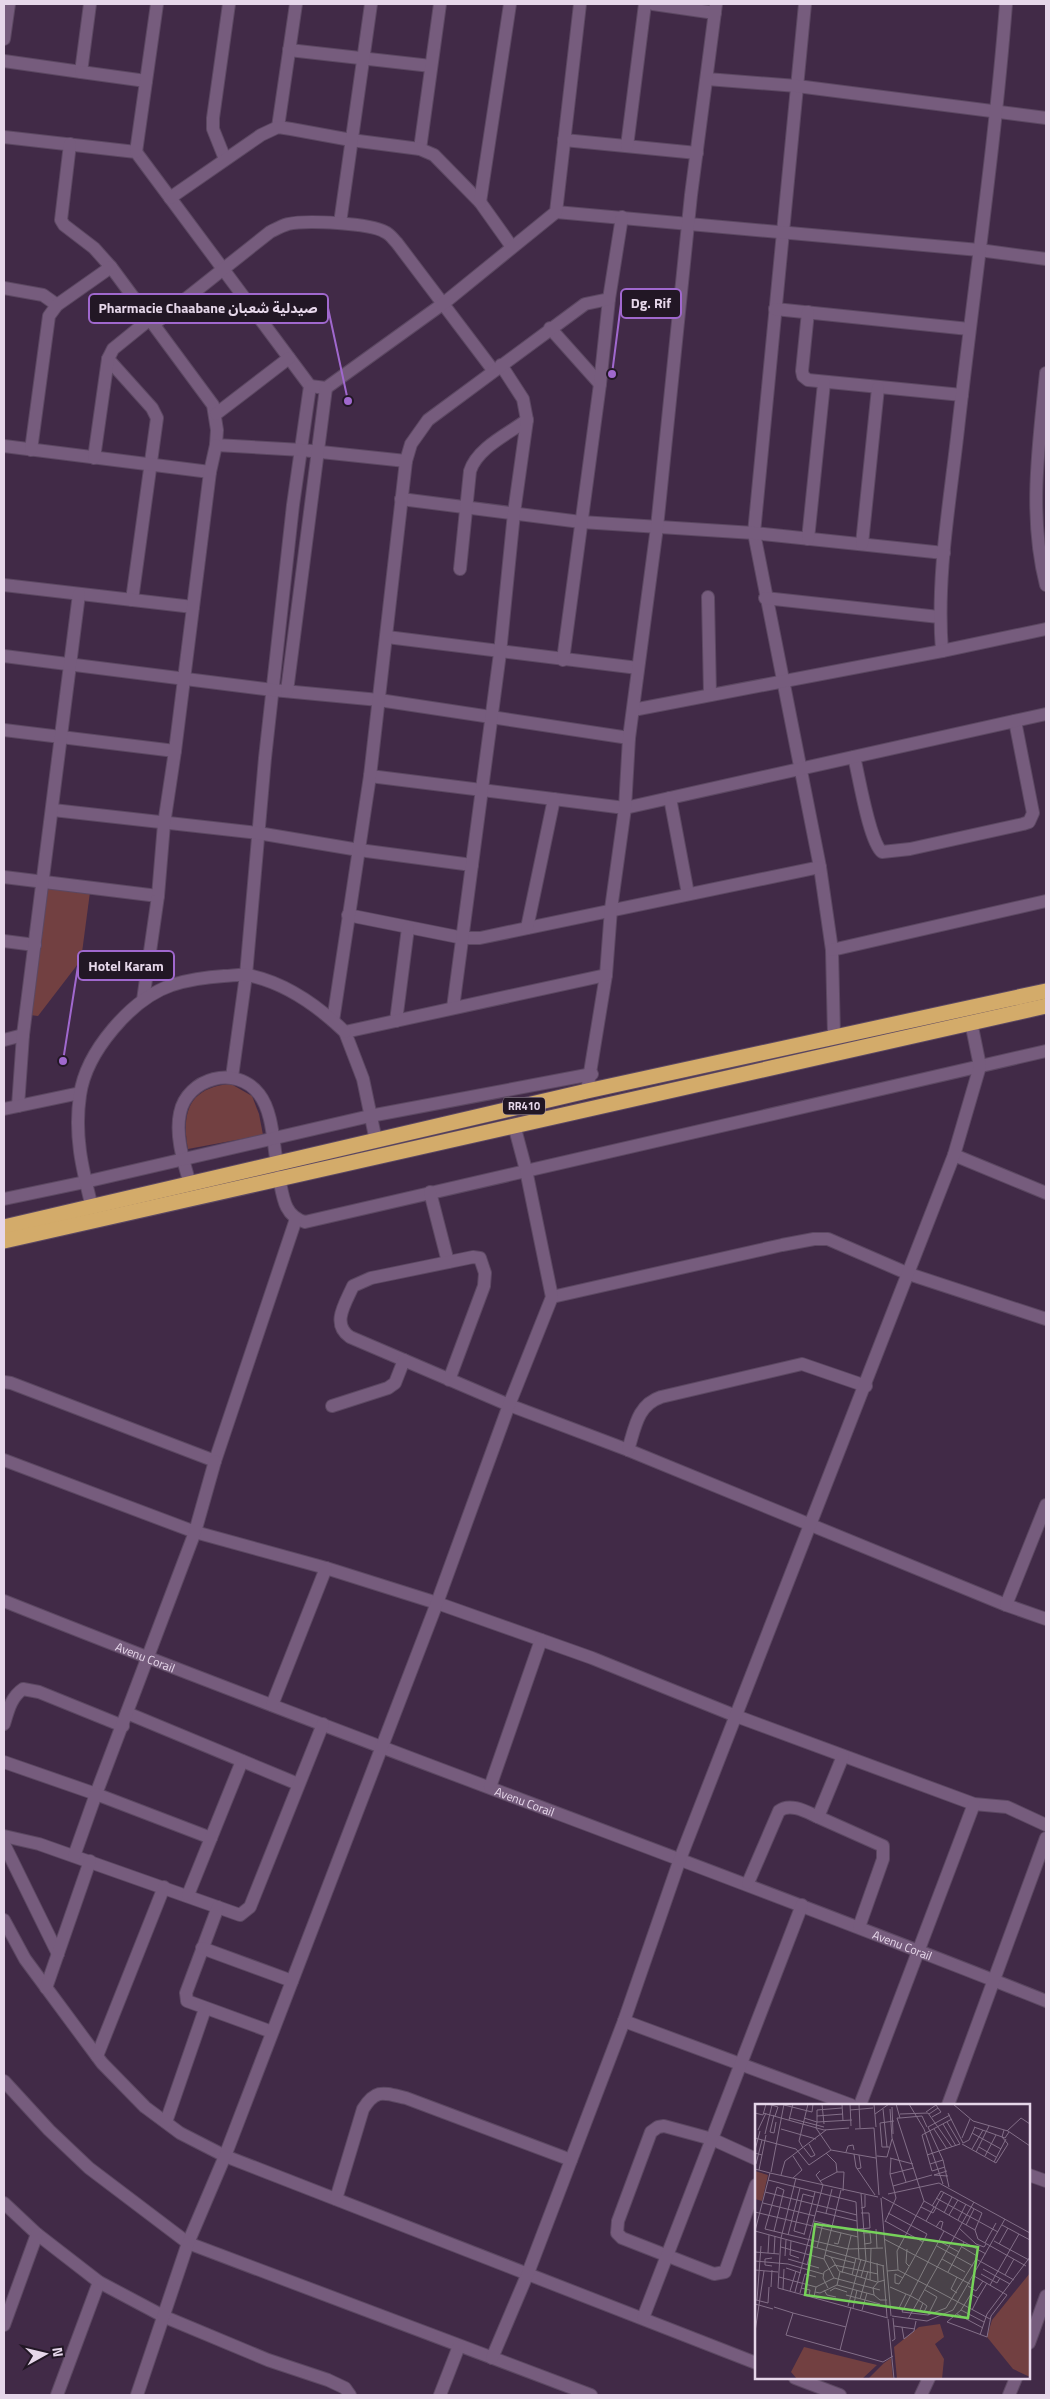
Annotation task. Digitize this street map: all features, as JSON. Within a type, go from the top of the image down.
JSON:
[{"type":"highway","name":"RR410","points":[[4,1240],[278,1171],[376,1141],[587,1091],[1046,991]]},
{"type":"highway","name":"RR410","points":[[4,1228],[190,1184],[278,1171],[514,1125],[1046,1006]]},
{"type":"street","points":[[4,38],[9,4]]},
{"type":"street","points":[[81,72],[90,4]]},
{"type":"street","points":[[157,4],[136,152],[310,386],[293,505],[258,833],[246,975],[232,1077]]},
{"type":"street","points":[[225,159],[213,129],[213,118],[229,4]]},
{"type":"street","points":[[278,127],[296,4]]},
{"type":"street","points":[[340,224],[371,4]]},
{"type":"street","points":[[420,149],[440,4]]},
{"type":"street","points":[[480,202],[510,4]]},
{"type":"street","points":[[556,212],[580,4]]},
{"type":"street","points":[[627,146],[645,4]]},
{"type":"street","points":[[587,1091],[592,1074],[606,975],[611,909],[625,808],[633,710],[656,527],[689,222],[715,8],[653,4]]},
{"type":"street","points":[[805,4],[754,533],[765,598],[820,867],[832,950],[834,1036]]},
{"type":"street","points":[[942,651],[939,617],[944,553],[978,250],[998,112],[1006,4]]},
{"type":"street","points":[[289,50],[432,66]]},
{"type":"street","points":[[4,61],[146,81]]},
{"type":"street","points":[[707,79],[797,86],[1046,118]]},
{"type":"street","points":[[170,198],[261,135],[278,127],[351,140],[420,149],[434,155],[480,202],[512,247]]},
{"type":"street","points":[[4,137],[136,152]]},
{"type":"street","points":[[564,140],[697,153]]},
{"type":"street","points":[[70,144],[61,220],[64,225],[94,248],[111,267],[214,405],[216,414],[216,445],[210,472],[175,752],[164,824],[158,896],[144,1000]]},
{"type":"street","points":[[310,386],[326,388],[444,303],[556,212],[689,222],[783,234],[978,250],[1046,259]]},
{"type":"street","points":[[564,660],[600,384],[608,298],[622,217]]},
{"type":"street","points":[[94,458],[108,360],[113,349],[270,232],[280,226],[290,224],[340,224],[385,232],[523,399],[527,420],[514,513],[500,653],[453,1008]]},
{"type":"street","points":[[31,450],[49,316],[57,305],[111,267]]},
{"type":"street","points":[[4,288],[43,296],[57,305]]},
{"type":"street","points":[[334,1021],[348,915],[370,776],[401,499],[406,460],[411,444],[428,420],[497,367],[585,304],[608,298]]},
{"type":"street","points":[[775,309],[969,329]]},
{"type":"street","points":[[808,312],[803,376],[813,382],[962,395]]},
{"type":"street","points":[[550,328],[600,384]]},
{"type":"street","points":[[216,414],[289,358]]},
{"type":"street","points":[[108,360],[152,408],[157,418],[132,600]]},
{"type":"street","points":[[1046,373],[1036,517],[1039,552],[1046,585]]},
{"type":"street","points":[[808,539],[824,383]]},
{"type":"street","points":[[287,692],[326,388]]},
{"type":"street","points":[[862,544],[878,388]]},
{"type":"street","points":[[460,569],[472,462],[480,454],[527,420]]},
{"type":"street","points":[[216,445],[318,451],[406,460]]},
{"type":"street","points":[[4,446],[210,472]]},
{"type":"street","points":[[401,499],[581,522],[754,533],[944,553]]},
{"type":"street","points":[[4,585],[193,607]]},
{"type":"street","points":[[18,1106],[23,1036],[79,594]]},
{"type":"street","points":[[708,596],[710,695]]},
{"type":"street","points":[[765,598],[939,617]]},
{"type":"street","points":[[633,710],[942,651],[1046,629]]},
{"type":"street","points":[[387,637],[500,653],[638,668]]},
{"type":"street","points":[[4,656],[287,692],[379,700],[630,738]]},
{"type":"street","points":[[370,776],[625,808],[1046,714]]},
{"type":"street","points":[[854,757],[873,836],[878,849],[882,852],[910,849],[1024,824],[1030,822],[1033,813],[1015,721]]},
{"type":"street","points":[[4,730],[175,752]]},
{"type":"street","points":[[670,798],[688,894]]},
{"type":"street","points":[[527,928],[554,799]]},
{"type":"street","points":[[53,810],[164,824],[258,833],[359,850],[472,865]]},
{"type":"street","points":[[348,915],[463,938],[497,935],[611,909],[820,867]]},
{"type":"street","points":[[4,877],[158,896]]},
{"type":"street","points":[[832,950],[1046,901]]},
{"type":"street","points":[[396,1021],[408,928]]},
{"type":"street","points":[[4,941],[35,946]]},
{"type":"street","points":[[92,1207],[78,1149],[80,1093],[93,1055],[114,1027],[144,1000],[179,984],[216,976],[246,975],[278,985],[299,996],[334,1021],[345,1032],[363,1079],[376,1141]]},
{"type":"street","points":[[345,1032],[606,975]]},
{"type":"street","points":[[492,2358],[528,2273],[624,2022],[680,1859],[866,1386],[954,1155],[980,1066],[971,1022]]},
{"type":"street","points":[[4,1040],[23,1036]]},
{"type":"street","points":[[190,1184],[178,1127],[183,1101],[192,1089],[219,1077],[232,1077],[249,1084],[259,1094],[266,1108],[285,1206],[289,1214],[305,1222],[1046,1052]]},
{"type":"street","points":[[4,1199],[86,1182],[370,1116],[592,1074]]},
{"type":"street","points":[[4,1109],[80,1093]]},
{"type":"street","points":[[137,2395],[165,2317],[188,2243],[225,2156],[438,1603],[508,1405],[552,1297],[526,1170],[514,1125]]},
{"type":"street","points":[[954,1155],[1046,1193]]},
{"type":"street","points":[[430,1192],[448,1262]]},
{"type":"street","points":[[74,1856],[195,1532],[215,1461],[296,1219]]},
{"type":"street","points":[[552,1297],[814,1239],[828,1239],[909,1274],[1046,1320]]},
{"type":"street","points":[[450,1380],[484,1286],[485,1274],[480,1258],[473,1257],[371,1278],[353,1286],[340,1314],[342,1331],[350,1337],[508,1405],[628,1450],[1006,1605],[1046,1619]]},
{"type":"street","points":[[332,1406],[388,1388],[395,1383],[404,1360]]},
{"type":"street","points":[[628,1450],[642,1410],[649,1402],[662,1397],[802,1364],[866,1386]]},
{"type":"street","points":[[4,1382],[11,1382],[215,1461]]},
{"type":"street","points":[[4,1460],[195,1532],[326,1568],[438,1603],[541,1640],[736,1716],[974,1804],[1007,1807],[1046,1825]]},
{"type":"street","points":[[1006,1605],[1046,1505]]},
{"type":"street","points":[[272,1705],[326,1568]]},
{"type":"street","name":"Avenu Corail","points":[[4,1601],[147,1658],[748,1883],[1046,2000]]},
{"type":"street","points":[[490,1787],[541,1640]]},
{"type":"street","points":[[4,1724],[10,1704],[16,1694],[23,1689],[39,1692],[125,1719],[242,1761],[298,1784]]},
{"type":"street","points":[[4,1836],[74,1856],[240,1915],[250,1907],[323,1724]]},
{"type":"street","points":[[818,1817],[844,1756]]},
{"type":"street","points":[[188,1895],[242,1761]]},
{"type":"street","points":[[4,1762],[96,1794],[211,1838]]},
{"type":"street","points":[[860,2104],[974,1804]]},
{"type":"street","points":[[748,1883],[779,1811],[783,1808],[792,1808],[818,1817],[882,1846],[883,1859],[859,1927]]},
{"type":"street","points":[[948,2104],[1046,1838]]},
{"type":"street","points":[[4,1844],[58,1954]]},
{"type":"street","points":[[46,1988],[90,1862]]},
{"type":"street","points":[[97,2056],[164,1887]]},
{"type":"street","points":[[643,2318],[802,1905]]},
{"type":"street","points":[[218,1907],[186,1993],[187,2002],[272,2032]]},
{"type":"street","points":[[4,1920],[25,1959],[97,2056],[145,2107],[180,2133],[225,2156],[755,2363]]},
{"type":"street","points":[[202,1948],[292,1981]]},
{"type":"street","points":[[166,2122],[205,2009]]},
{"type":"street","points":[[624,2022],[848,2104]]},
{"type":"street","points":[[4,2081],[49,2130],[89,2168],[188,2243],[591,2395]]},
{"type":"street","points":[[336,2199],[363,2109],[370,2097],[380,2093],[406,2098],[571,2160]]},
{"type":"street","points":[[755,2159],[712,2139],[664,2126],[658,2127],[651,2132],[618,2220],[617,2232],[622,2238],[714,2274],[725,2272],[755,2187]]},
{"type":"street","points":[[1030,2175],[1046,2181]]},
{"type":"street","points":[[4,2203],[37,2234],[99,2282],[165,2317],[268,2360],[328,2380],[345,2388],[350,2395]]},
{"type":"street","points":[[4,2325],[37,2234]]},
{"type":"street","points":[[58,2395],[99,2282]]},
{"type":"street","points":[[1030,2340],[1046,2296]]},
{"type":"street","points":[[440,2395],[459,2346]]},
{"type":"street","points":[[798,2379],[840,2395]]},
{"type":"street","points":[[921,2395],[929,2379]]},
{"type":"street","points":[[1009,2395],[1016,2379]]},
{"type":"shaded area","points":[[46,886],[90,892],[81,960],[38,1016],[30,1015]]},
{"type":"shaded area","points":[[231,1084],[252,1096],[259,1114],[263,1135],[188,1149],[186,1124],[187,1113],[191,1104],[197,1096],[206,1090]]},
{"type":"place","name":"Dg. Rif","points":[[612,374]]},
{"type":"place","name":"Pharmacie Chaabane صيدلية شعبان","points":[[348,401]]},
{"type":"place","name":"Hotel Karam","points":[[63,1061]]}]
